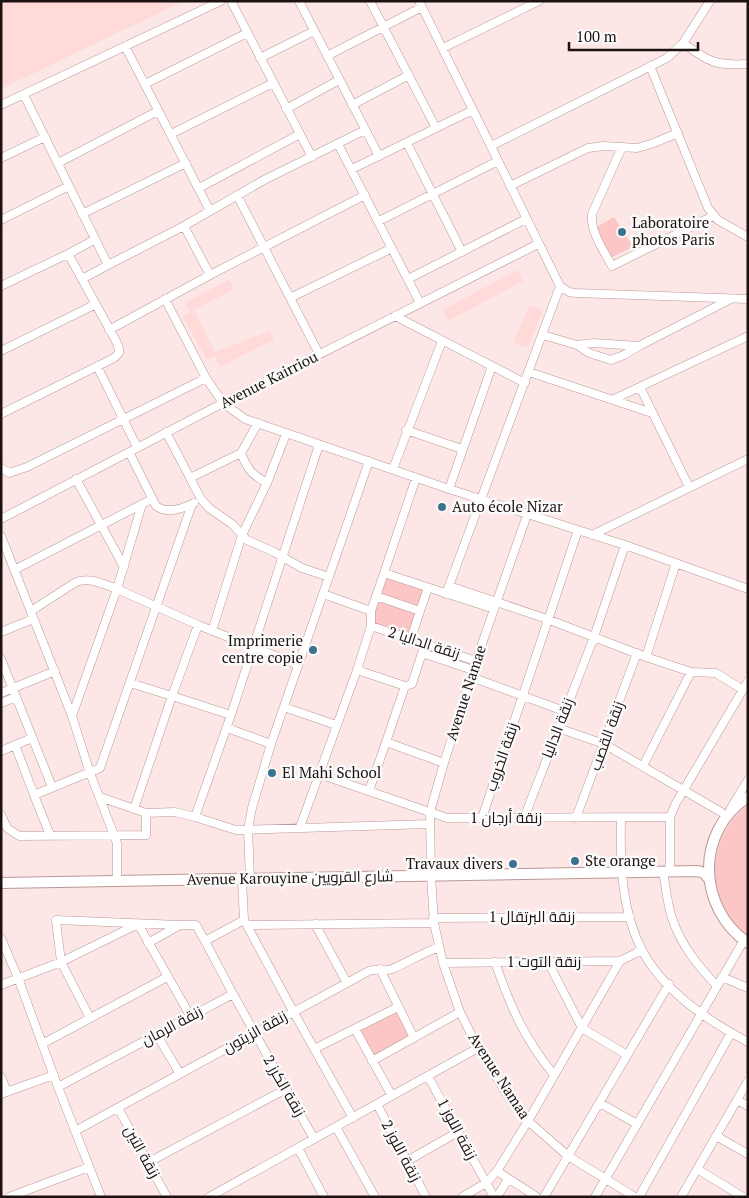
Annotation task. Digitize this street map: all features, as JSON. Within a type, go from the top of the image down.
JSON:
[{"type":"street","points":[[1,105],[221,1]]},
{"type":"street","points":[[231,1],[312,157]]},
{"type":"street","points":[[370,1],[436,128]]},
{"type":"street","points":[[443,48],[539,1]]},
{"type":"street","points":[[491,146],[667,58],[683,43],[710,1]]},
{"type":"street","points":[[301,2],[379,156]]},
{"type":"street","points":[[327,56],[421,4],[560,286],[576,293],[748,299]]},
{"type":"street","points":[[260,58],[314,30]]},
{"type":"street","points":[[145,84],[248,33]]},
{"type":"street","points":[[683,43],[711,62],[730,65],[748,64]]},
{"type":"street","points":[[125,46],[210,210]]},
{"type":"street","points":[[650,66],[708,208],[713,216],[748,237]]},
{"type":"street","points":[[352,105],[409,76]]},
{"type":"street","points":[[286,109],[339,80]]},
{"type":"street","points":[[171,134],[273,83]]},
{"type":"street","points":[[24,95],[108,265]]},
{"type":"street","points":[[352,169],[473,110]]},
{"type":"street","points":[[58,163],[158,111]]},
{"type":"street","points":[[82,278],[184,226],[237,195],[365,130]]},
{"type":"street","points":[[510,186],[588,148],[622,146],[637,148],[678,132]]},
{"type":"street","points":[[199,188],[300,134]]},
{"type":"street","points":[[1,158],[45,136]]},
{"type":"street","points":[[407,143],[462,252]]},
{"type":"street","points":[[338,144],[420,303]]},
{"type":"street","points":[[622,146],[592,214],[591,221],[593,229],[612,266],[713,216]]},
{"type":"street","points":[[378,221],[498,161]]},
{"type":"street","points":[[82,214],[186,163]]},
{"type":"street","points":[[1,220],[69,186]]},
{"type":"street","points":[[237,195],[319,354]]},
{"type":"street","points":[[109,330],[210,275],[365,195]]},
{"type":"street","points":[[408,279],[526,219]]},
{"type":"street","points":[[184,226],[210,275]]},
{"type":"street","points":[[1,286],[94,240]]},
{"type":"street","name":"Avenue Kairriou","points":[[1,519],[166,432],[538,244]]},
{"type":"street","points":[[290,298],[392,248]]},
{"type":"street","points":[[1,414],[114,358],[119,353],[118,346],[68,254]]},
{"type":"street","points":[[448,590],[560,286]]},
{"type":"street","points":[[165,299],[206,378],[223,403],[245,419],[527,515],[625,545],[748,589]]},
{"type":"street","points":[[543,335],[577,345],[589,353],[611,360],[731,299]]},
{"type":"street","points":[[1,351],[96,304]]},
{"type":"street","points":[[395,316],[525,383]]},
{"type":"street","points":[[614,399],[748,336]]},
{"type":"street","points":[[392,469],[442,341]]},
{"type":"street","points":[[577,345],[593,343],[639,346]]},
{"type":"street","points":[[97,366],[137,448]]},
{"type":"street","points":[[449,489],[492,366]]},
{"type":"street","points":[[529,372],[652,413]]},
{"type":"street","points":[[1,468],[9,473],[16,472],[206,378]]},
{"type":"street","points":[[640,387],[689,487]]},
{"type":"street","points":[[190,478],[241,453],[258,424]]},
{"type":"street","points":[[406,430],[462,449]]},
{"type":"street","points":[[166,432],[200,499],[209,508],[232,524],[254,544],[302,568],[329,577]]},
{"type":"street","points":[[212,631],[242,535],[267,483],[286,434]]},
{"type":"street","points":[[195,817],[227,728],[319,445]]},
{"type":"street","points":[[129,452],[152,499],[161,509],[183,508],[200,499]]},
{"type":"street","points":[[241,453],[248,470],[254,476],[267,483]]},
{"type":"street","points":[[592,535],[748,459]]},
{"type":"street","points":[[353,1118],[246,922],[246,879],[250,818],[271,744],[369,461]]},
{"type":"street","points":[[300,828],[357,670],[371,626],[371,611],[416,478]]},
{"type":"street","points":[[76,479],[124,567]]},
{"type":"street","points":[[14,570],[152,499]]},
{"type":"street","points":[[72,716],[117,589],[142,504]]},
{"type":"street","points":[[34,795],[100,768],[192,504]]},
{"type":"street","name":"Avenue Namae","points":[[431,876],[430,812],[476,661],[527,515]]},
{"type":"street","name":"زنقة الخروب","points":[[482,818],[578,530]]},
{"type":"street","points":[[1,536],[55,671],[90,773],[117,843],[117,881]]},
{"type":"street","name":"زنقة الداليا","points":[[524,818],[594,637],[625,545]]},
{"type":"street","points":[[646,657],[676,563]]},
{"type":"street","points":[[384,573],[428,588],[448,590],[495,606],[547,619],[637,654],[691,672],[716,673],[743,690]]},
{"type":"street","points":[[1,632],[32,615],[76,582],[84,579],[117,589],[198,626],[298,665]]},
{"type":"street","points":[[411,639],[428,588]]},
{"type":"street","points":[[323,594],[371,611]]},
{"type":"street","points":[[376,596],[420,611]]},
{"type":"street","points":[[134,809],[198,626]]},
{"type":"street","name":"زنقة الداليا 2","points":[[371,626],[476,661]]},
{"type":"street","points":[[357,670],[404,686],[412,684],[425,644]]},
{"type":"street","name":"زنقة الداليا 2","points":[[422,653],[523,696],[564,711]]},
{"type":"street","name":"زنقة القصب","points":[[576,818],[637,654]]},
{"type":"street","points":[[1,659],[52,787]]},
{"type":"street","points":[[1,693],[55,671]]},
{"type":"street","points":[[643,766],[691,672]]},
{"type":"street","points":[[717,986],[685,947],[672,917],[667,872],[670,817],[748,681]]},
{"type":"street","points":[[130,683],[231,715]]},
{"type":"street","points":[[369,791],[404,686]]},
{"type":"street","points":[[1,703],[16,697]]},
{"type":"street","points":[[284,707],[336,725]]},
{"type":"street","points":[[227,728],[271,744]]},
{"type":"street","points":[[558,728],[604,744],[724,814]]},
{"type":"street","points":[[1,751],[32,738]]},
{"type":"street","points":[[386,742],[444,763]]},
{"type":"street","points":[[14,745],[50,835]]},
{"type":"street","name":"زنقة أرجان 1","points":[[319,774],[447,818],[670,817]]},
{"type":"street","points":[[595,1197],[700,1014],[746,942],[730,927],[721,915],[712,897],[708,878],[708,863],[713,841],[724,814],[747,782]]},
{"type":"street","points":[[100,797],[146,813],[175,812],[236,830],[430,824]]},
{"type":"street","points":[[724,814],[748,797]]},
{"type":"street","points":[[1,815],[7,828],[19,836],[146,835],[146,813]]},
{"type":"street","points":[[620,818],[622,873],[630,917],[648,961],[700,1014],[748,1042]]},
{"type":"street","points":[[698,871],[708,863]]},
{"type":"street","points":[[698,871],[704,873],[708,878]]},
{"type":"street","name":"Avenue Karouyine شارع القرويين","points":[[1,883],[698,871]]},
{"type":"street","name":"Avenue Namaa","points":[[431,876],[434,920],[443,963],[460,1012],[478,1048],[508,1096],[528,1121],[568,1156],[637,1197]]},
{"type":"street","name":"زنقة البرتقال 1","points":[[246,922],[315,924],[630,917]]},
{"type":"street","points":[[90,1018],[60,962],[56,920],[196,925],[233,994]]},
{"type":"street","points":[[205,940],[246,922]]},
{"type":"street","points":[[138,924],[190,1017]]},
{"type":"street","points":[[1,985],[60,962],[138,924]]},
{"type":"street","points":[[315,924],[347,983]]},
{"type":"street","points":[[148,943],[180,925]]},
{"type":"street","points":[[1,938],[101,1197]]},
{"type":"street","name":"زنقة الزيتون","points":[[75,1131],[369,971],[390,970],[440,947]]},
{"type":"street","name":"زنقة التوت 1","points":[[443,963],[620,961],[642,950]]},
{"type":"street","points":[[462,1197],[486,1182],[497,1171],[620,961]]},
{"type":"street","points":[[495,962],[520,1027],[536,1053],[554,1075]]},
{"type":"street","points":[[548,962],[582,1028],[627,1054]]},
{"type":"street","points":[[380,969],[414,1038]]},
{"type":"street","points":[[42,1044],[167,977]]},
{"type":"street","points":[[722,977],[748,988]]},
{"type":"street","points":[[544,1197],[669,984]]},
{"type":"street","name":"زنقة الرمان","points":[[58,1087],[233,994]]},
{"type":"street","name":"زنقة الكرز 2","points":[[233,994],[314,1139]]},
{"type":"street","points":[[314,1049],[398,1007]]},
{"type":"street","points":[[372,1061],[460,1012]]},
{"type":"street","points":[[355,1028],[392,1096]]},
{"type":"street","points":[[637,1197],[731,1033]]},
{"type":"street","points":[[157,1035],[180,1074]]},
{"type":"street","points":[[209,1197],[478,1048]]},
{"type":"street","points":[[1,1077],[4,1093],[54,1075]]},
{"type":"street","name":"زنقة اللوز 1","points":[[428,1076],[496,1197]]},
{"type":"street","points":[[681,1197],[748,1081]]},
{"type":"street","points":[[148,1162],[286,1089]]},
{"type":"street","points":[[737,1100],[748,1106]]},
{"type":"street","points":[[600,1103],[637,1124]]},
{"type":"street","name":"زنقة اللوز 2","points":[[376,1104],[426,1197]]},
{"type":"street","name":"زنقة التين","points":[[118,1108],[167,1197]]},
{"type":"street","points":[[336,1127],[375,1197]]},
{"type":"street","points":[[407,1161],[458,1132]]},
{"type":"street","points":[[716,1136],[748,1154]]},
{"type":"street","points":[[298,1148],[324,1197]]},
{"type":"street","points":[[9,1197],[89,1167]]},
{"type":"street","points":[[697,1170],[743,1197]]},
{"type":"street","points":[[497,1171],[537,1197]]},
{"type":"street","points":[[496,1197],[508,1179]]},
{"type":"shaded area","points":[[1,1],[184,1],[1,89]]},
{"type":"shaded area","points":[[614,217],[633,247],[608,259],[593,229]]},
{"type":"shaded area","points":[[517,270],[523,281],[448,321],[443,310]]},
{"type":"shaded area","points":[[229,280],[234,289],[194,310],[215,352],[270,331],[274,339],[220,367],[215,356],[207,360],[182,316],[190,312],[185,303]]},
{"type":"shaded area","points":[[529,306],[543,310],[528,347],[513,343]]},
{"type":"shaded area","points":[[384,573],[428,588],[411,639],[371,626]]},
{"type":"shaded area","points":[[748,805],[748,936],[733,922],[723,907],[717,889],[715,871],[717,852],[723,834]]},
{"type":"shaded area","points":[[398,1008],[413,1038],[374,1059],[357,1028]]},
{"type":"place","name":"Laboratoire photos Paris","points":[[622,232]]},
{"type":"place","name":"Auto école Nizar","points":[[442,507]]},
{"type":"place","name":"Imprimerie centre copie","points":[[313,650]]},
{"type":"place","name":"El Mahi School","points":[[272,773]]},
{"type":"place","name":"Ste orange","points":[[575,861]]},
{"type":"place","name":"Travaux divers","points":[[513,864]]}]
